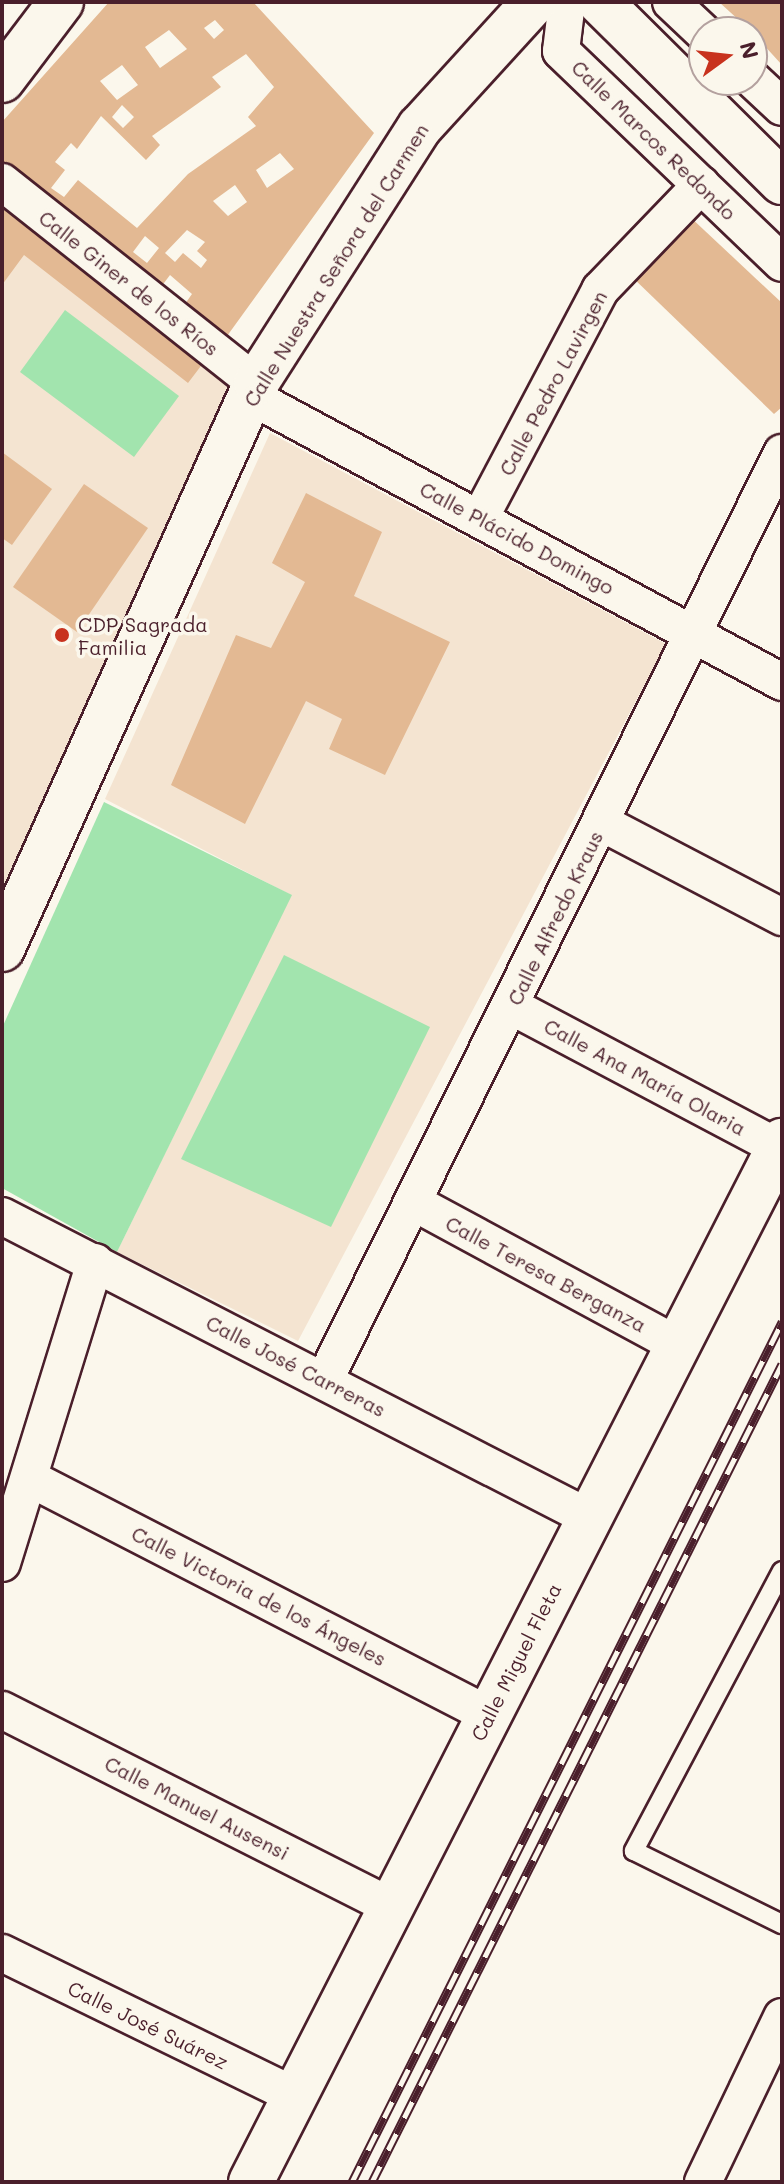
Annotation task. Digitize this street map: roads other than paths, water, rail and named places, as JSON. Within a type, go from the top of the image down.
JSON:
[{"type":"street","points":[[2,80],[61,2]]},
{"type":"street","name":"Calle Nuestra Señora del Carmen","points":[[2,949],[253,390],[420,127],[534,2]]},
{"type":"street","name":"Calle Marcos Redondo","points":[[567,2],[561,51],[782,263]]},
{"type":"street","points":[[600,2],[782,182]]},
{"type":"street","points":[[671,2],[688,18]]},
{"type":"street","name":"Calle Giner de los Ríos","points":[[2,182],[253,390]]},
{"type":"street","name":"Calle Pedro Lavirgen","points":[[480,518],[600,290],[701,185]]},
{"type":"street","name":"Calle Plácido Domingo","points":[[253,390],[782,682]]},
{"type":"street","name":"Calle Alfredo Kraus","points":[[324,1381],[696,635],[782,453]]},
{"type":"street","points":[[602,823],[782,917]]},
{"type":"street","name":"Calle Ana María Olaria","points":[[511,1006],[780,1144]]},
{"type":"street","name":"Calle Miguel Fleta","points":[[251,2182],[780,1144]]},
{"type":"street","name":"Calle Teresa Berganza","points":[[413,1202],[678,1345]]},
{"type":"street","name":"Calle José Carreras","points":[[2,1216],[590,1518]]},
{"type":"street","points":[[2,1563],[95,1262]]},
{"type":"street","name":"Calle Victoria de los Ángeles","points":[[29,1478],[489,1715]]},
{"type":"street","name":"Calle Manuel Ausensi","points":[[2,1710],[392,1907]]},
{"type":"street","name":"Calle José Suárez","points":[[2,1953],[295,2096]]},
{"type":"street","points":[[703,2182],[782,2017]]},
{"type":"lane","points":[[782,1571],[634,1851],[782,1924]]},
{"type":"railway","points":[[352,2182],[782,1322]]},
{"type":"railway","points":[[372,2182],[782,1364]]},
{"type":"place","name":"CDP Sagrada Familia","points":[[62,635]]}]
